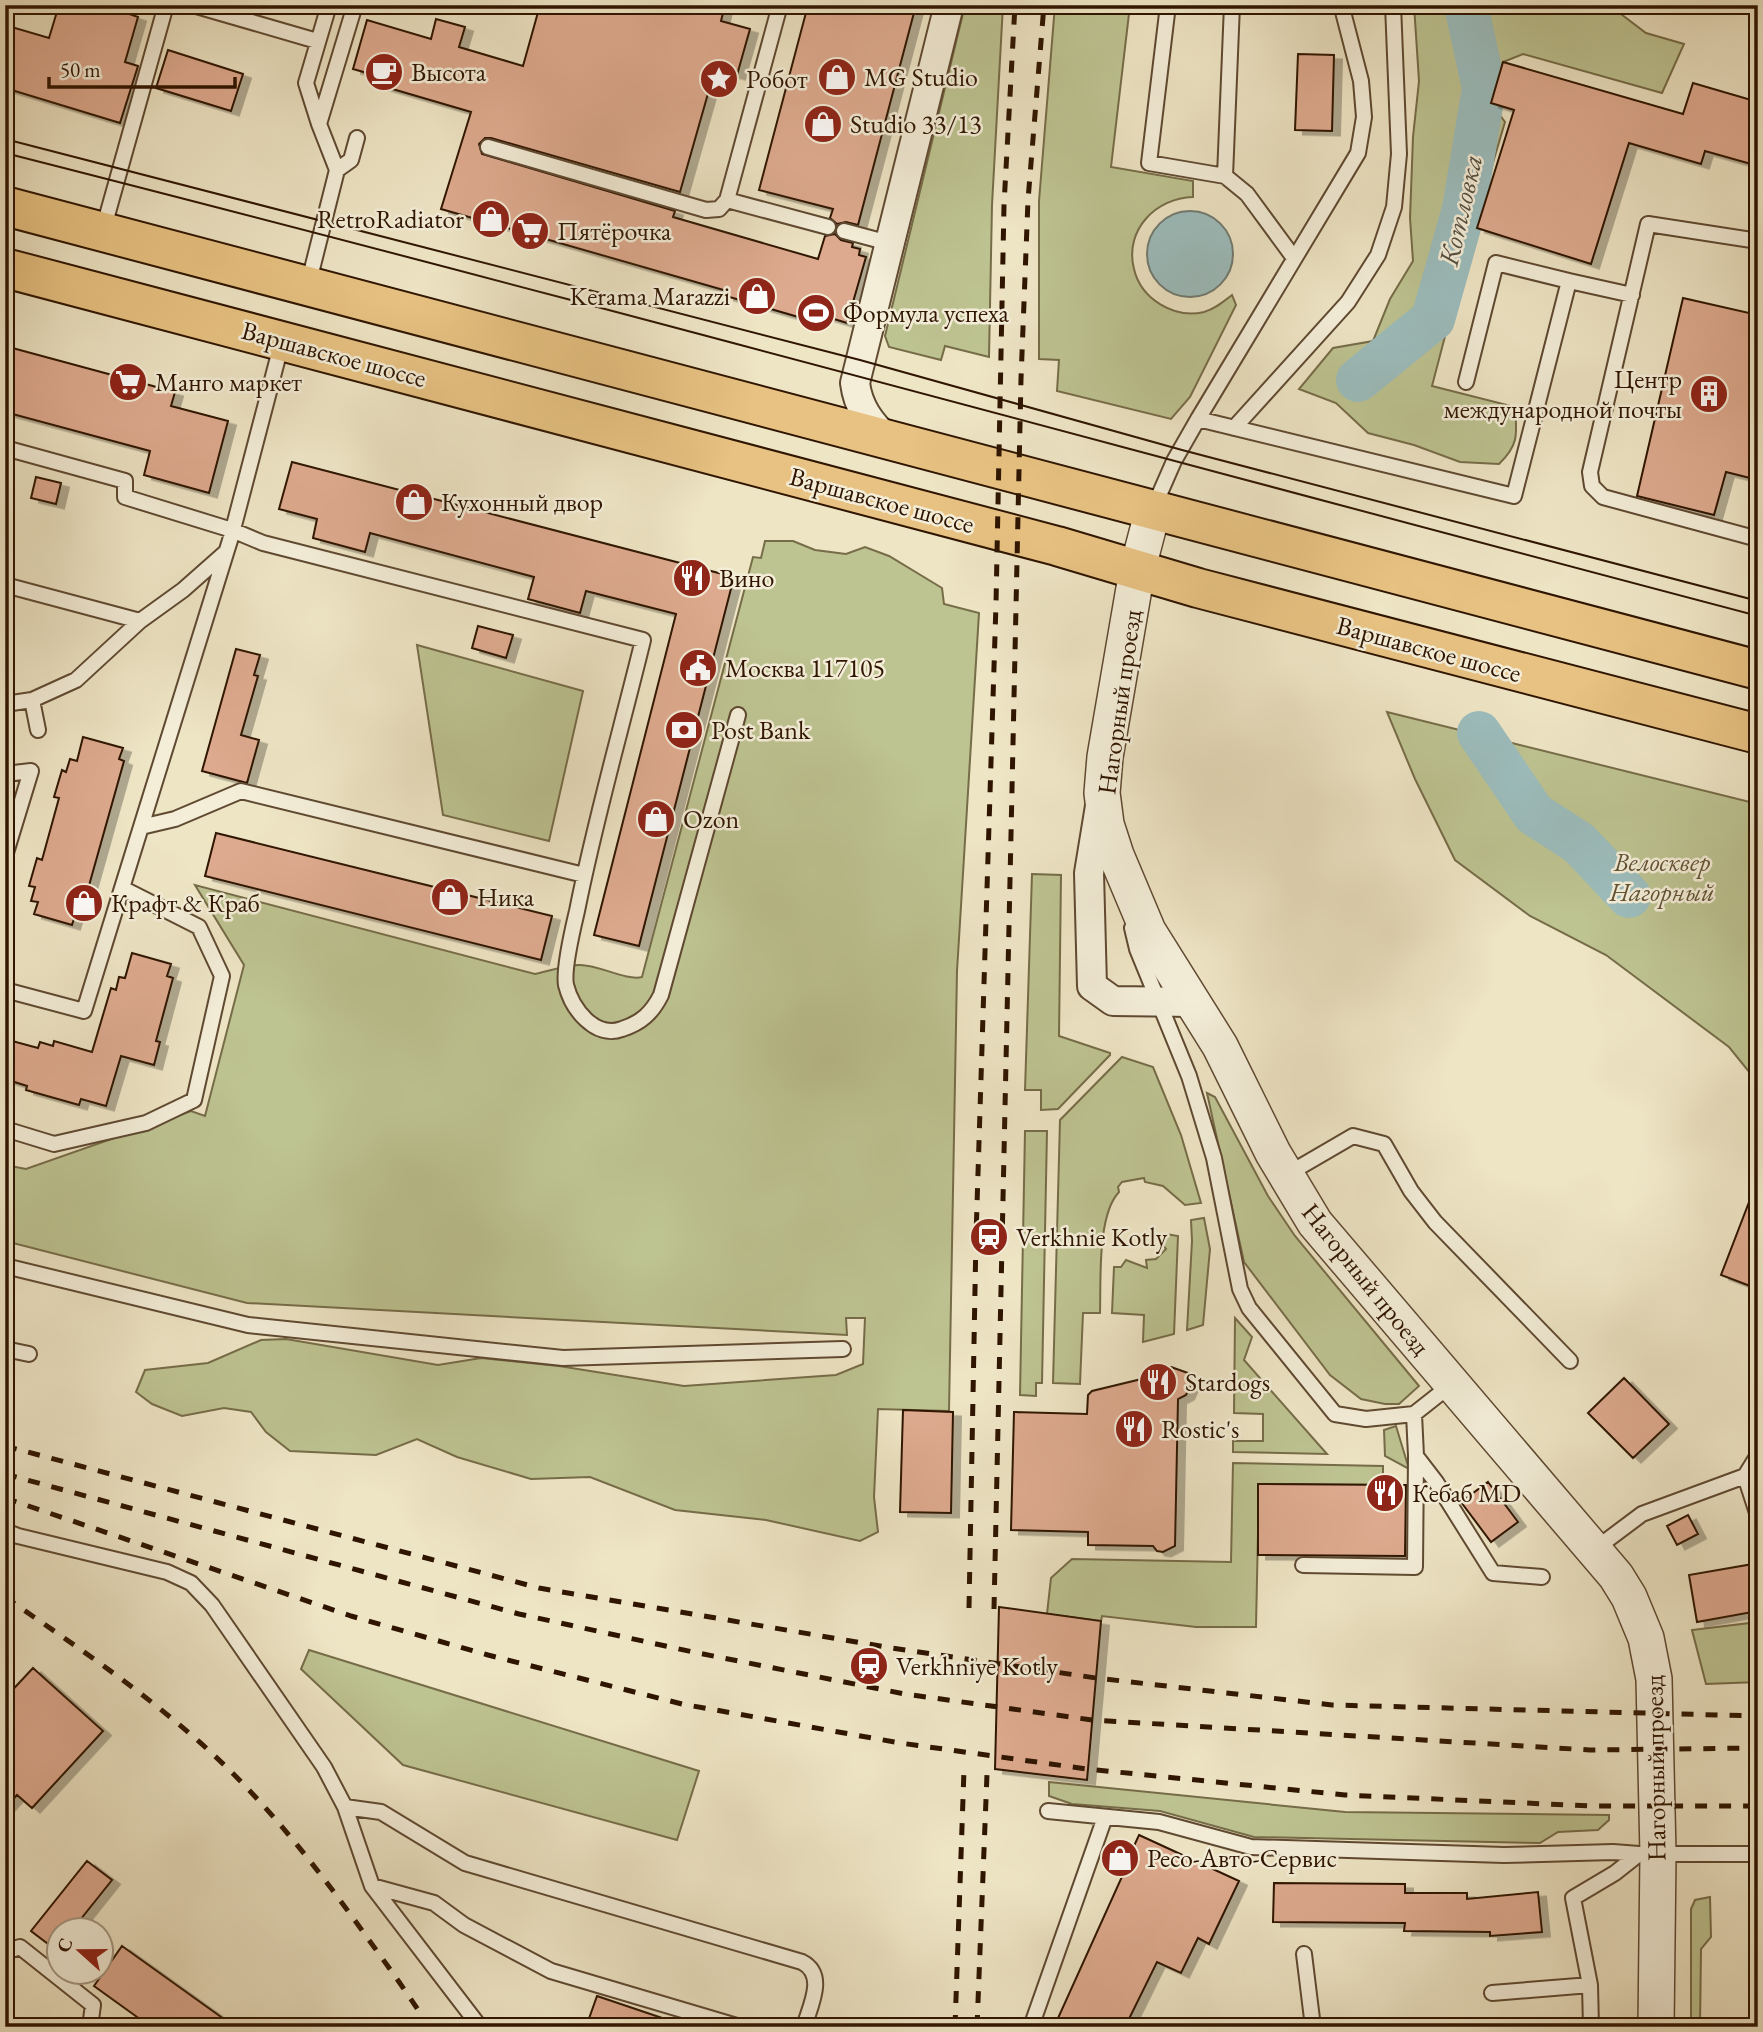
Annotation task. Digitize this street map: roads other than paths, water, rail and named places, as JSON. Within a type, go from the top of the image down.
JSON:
[{"type":"main road","points":[[5,206],[1758,670]]},
{"type":"main road","name":"Варшавское шоссе","points":[[5,268],[1758,734]]},
{"type":"street","points":[[887,439],[863,411],[855,383],[948,5]]},
{"type":"street","points":[[799,415],[819,412],[835,404],[855,383]]},
{"type":"street","name":"Нагорный проезд","points":[[1153,510],[1137,571],[1105,757],[1102,793],[1106,824],[1148,931],[1194,1002],[1240,1084],[1286,1175],[1315,1223],[1616,1576],[1629,1597],[1652,1658],[1655,1695],[1648,1854],[1656,2027]]},
{"type":"street","points":[[1102,793],[1089,873],[1092,985],[1113,1001],[1194,1002]]},
{"type":"lane","points":[[103,231],[166,5]]},
{"type":"lane","points":[[193,5],[317,41]]},
{"type":"lane","points":[[307,286],[337,170],[306,83],[329,5]]},
{"type":"lane","points":[[319,124],[355,5]]},
{"type":"lane","points":[[488,148],[706,211],[719,209],[727,200],[780,5]]},
{"type":"lane","points":[[1168,5],[1149,163],[1225,176],[1247,194],[1294,258]]},
{"type":"lane","points":[[1225,176],[1232,5]]},
{"type":"lane","points":[[1153,510],[1174,461],[1198,419],[1358,153],[1364,117],[1361,81],[1341,7],[1357,5]]},
{"type":"lane","points":[[1234,428],[1348,302],[1378,255],[1394,207],[1399,154],[1393,5]]},
{"type":"lane","points":[[337,170],[351,160],[357,138]]},
{"type":"lane","points":[[727,200],[828,227]]},
{"type":"lane","points":[[1758,241],[1648,224],[1590,472],[1592,486],[1603,497],[1758,539]]},
{"type":"lane","points":[[844,231],[889,243]]},
{"type":"lane","points":[[1466,382],[1496,263],[1632,295]]},
{"type":"lane","points":[[1198,419],[1514,496],[1569,281]]},
{"type":"lane","points":[[5,990],[84,1012],[227,551],[282,341]]},
{"type":"lane","points":[[5,447],[125,481],[125,497],[232,530],[263,543],[643,640],[584,875],[570,944],[566,984],[580,1015],[598,1028],[618,1031],[647,1017],[661,995],[738,715]]},
{"type":"lane","points":[[5,704],[32,700],[76,680],[140,621],[183,590],[227,551]]},
{"type":"lane","points":[[9,589],[140,621]]},
{"type":"lane","points":[[32,700],[38,730]]},
{"type":"lane","points":[[5,774],[31,771],[5,856]]},
{"type":"lane","points":[[141,827],[175,820],[241,791],[584,875]]},
{"type":"lane","points":[[5,1129],[54,1144],[146,1123],[194,1100],[222,976],[199,927],[122,888]]},
{"type":"lane","points":[[1130,889],[1127,912],[1137,948],[1189,1076],[1214,1158],[1240,1289],[1249,1308],[1335,1414],[1366,1419],[1414,1414],[1452,1384]]},
{"type":"lane","points":[[1286,1175],[1353,1136],[1384,1144],[1410,1191],[1435,1222],[1570,1361]]},
{"type":"lane","points":[[5,1266],[248,1325],[563,1358],[843,1349]]},
{"type":"lane","points":[[5,1349],[29,1354]]},
{"type":"lane","points":[[1303,1565],[1415,1567],[1414,1414]]},
{"type":"lane","points":[[1594,1550],[1642,1514],[1745,1476],[1758,1455]]},
{"type":"lane","points":[[1416,1457],[1436,1482],[1493,1573],[1542,1577]]},
{"type":"lane","points":[[1745,1476],[1758,1516]]},
{"type":"lane","points":[[5,1531],[167,1572],[191,1583],[212,1605],[324,1768],[345,1807],[372,1886],[480,2027]]},
{"type":"lane","points":[[345,1807],[381,1812],[465,1863],[802,1962],[814,1971],[816,1979],[804,2027]]},
{"type":"lane","points":[[1048,1811],[1159,1822],[1251,1847],[1504,1855],[1613,1852],[1758,1854]]},
{"type":"lane","points":[[1031,2027],[1105,1817]]},
{"type":"lane","points":[[1591,2027],[1590,1985],[1573,1898],[1648,1854]]},
{"type":"lane","points":[[372,1886],[434,1903],[464,1925],[551,1971],[740,2027]]},
{"type":"lane","points":[[5,1952],[20,1947],[93,2004],[90,2027]]},
{"type":"lane","points":[[1304,1954],[1312,2027]]},
{"type":"lane","points":[[1492,1993],[1590,1985]]},
{"type":"water","points":[[1190,211],[1214,218],[1226,230],[1233,254],[1226,278],[1214,290],[1190,297],[1166,290],[1154,278],[1147,254],[1154,230],[1166,218]]},
{"type":"waterway","name":"Котловка","points":[[1358,380],[1433,319],[1464,209],[1484,88],[1466,5]]},
{"type":"waterway","name":"Котловка","points":[[1479,733],[1534,814],[1579,843],[1629,896]]},
{"type":"tram line","points":[[5,139],[860,360],[1182,450],[1758,601]]},
{"type":"tram line","points":[[5,153],[663,324],[1758,616]]},
{"type":"railway","points":[[969,1608],[976,1237],[996,604],[1004,205],[1015,5]]},
{"type":"railway","points":[[994,1609],[1021,379],[1028,200],[1044,5]]},
{"type":"railway","points":[[5,1446],[539,1588],[892,1648],[1096,1678],[1332,1705],[1758,1716]]},
{"type":"railway","points":[[5,1474],[519,1614],[905,1694],[1092,1720],[1590,1750],[1758,1748]]},
{"type":"railway","points":[[5,1498],[351,1616],[488,1655],[682,1704],[900,1743],[1087,1769],[1345,1795],[1592,1806],[1758,1806]]},
{"type":"railway","points":[[5,1597],[150,1701],[196,1739],[240,1781],[319,1873],[429,2027]]},
{"type":"railway","points":[[955,2027],[964,1770]]},
{"type":"railway","points":[[977,2027],[987,1774]]},
{"type":"place","name":"Высота","points":[[384,72]]},
{"type":"place","name":"MG Studio","points":[[837,77]]},
{"type":"place","name":"Робот","points":[[719,79]]},
{"type":"place","name":"Studio 33/13","points":[[823,124]]},
{"type":"place","name":"RetroRadiator","points":[[491,219]]},
{"type":"place","name":"Пятёрочка","points":[[530,231]]},
{"type":"place","name":"Kerama Marazzi","points":[[757,296]]},
{"type":"place","name":"Формула успеха","points":[[816,313]]},
{"type":"place","name":"Манго маркет","points":[[128,382]]},
{"type":"place","name":"Центр международной почты","points":[[1709,394]]},
{"type":"place","name":"Кухонный двор","points":[[414,502]]},
{"type":"place","name":"Вино","points":[[692,578]]},
{"type":"place","name":"Москва 117105","points":[[698,668]]},
{"type":"place","name":"Post Bank","points":[[684,730]]},
{"type":"place","name":"Ozon","points":[[656,819]]},
{"type":"place","name":"Ника","points":[[450,897]]},
{"type":"place","name":"Крафт & Краб","points":[[84,903]]},
{"type":"place","name":"Verkhnie Kotly","points":[[989,1237]]},
{"type":"place","name":"Stardogs","points":[[1158,1382]]},
{"type":"place","name":"Rostic's","points":[[1134,1429]]},
{"type":"place","name":"Кебаб MD","points":[[1385,1493]]},
{"type":"place","name":"Verkhniye Kotly","points":[[869,1666]]},
{"type":"place","name":"Ресо-Авто-Сервис","points":[[1120,1858]]},
{"type":"park label","name":"Велосквер Нагорный","points":[[1662,877]]}]
